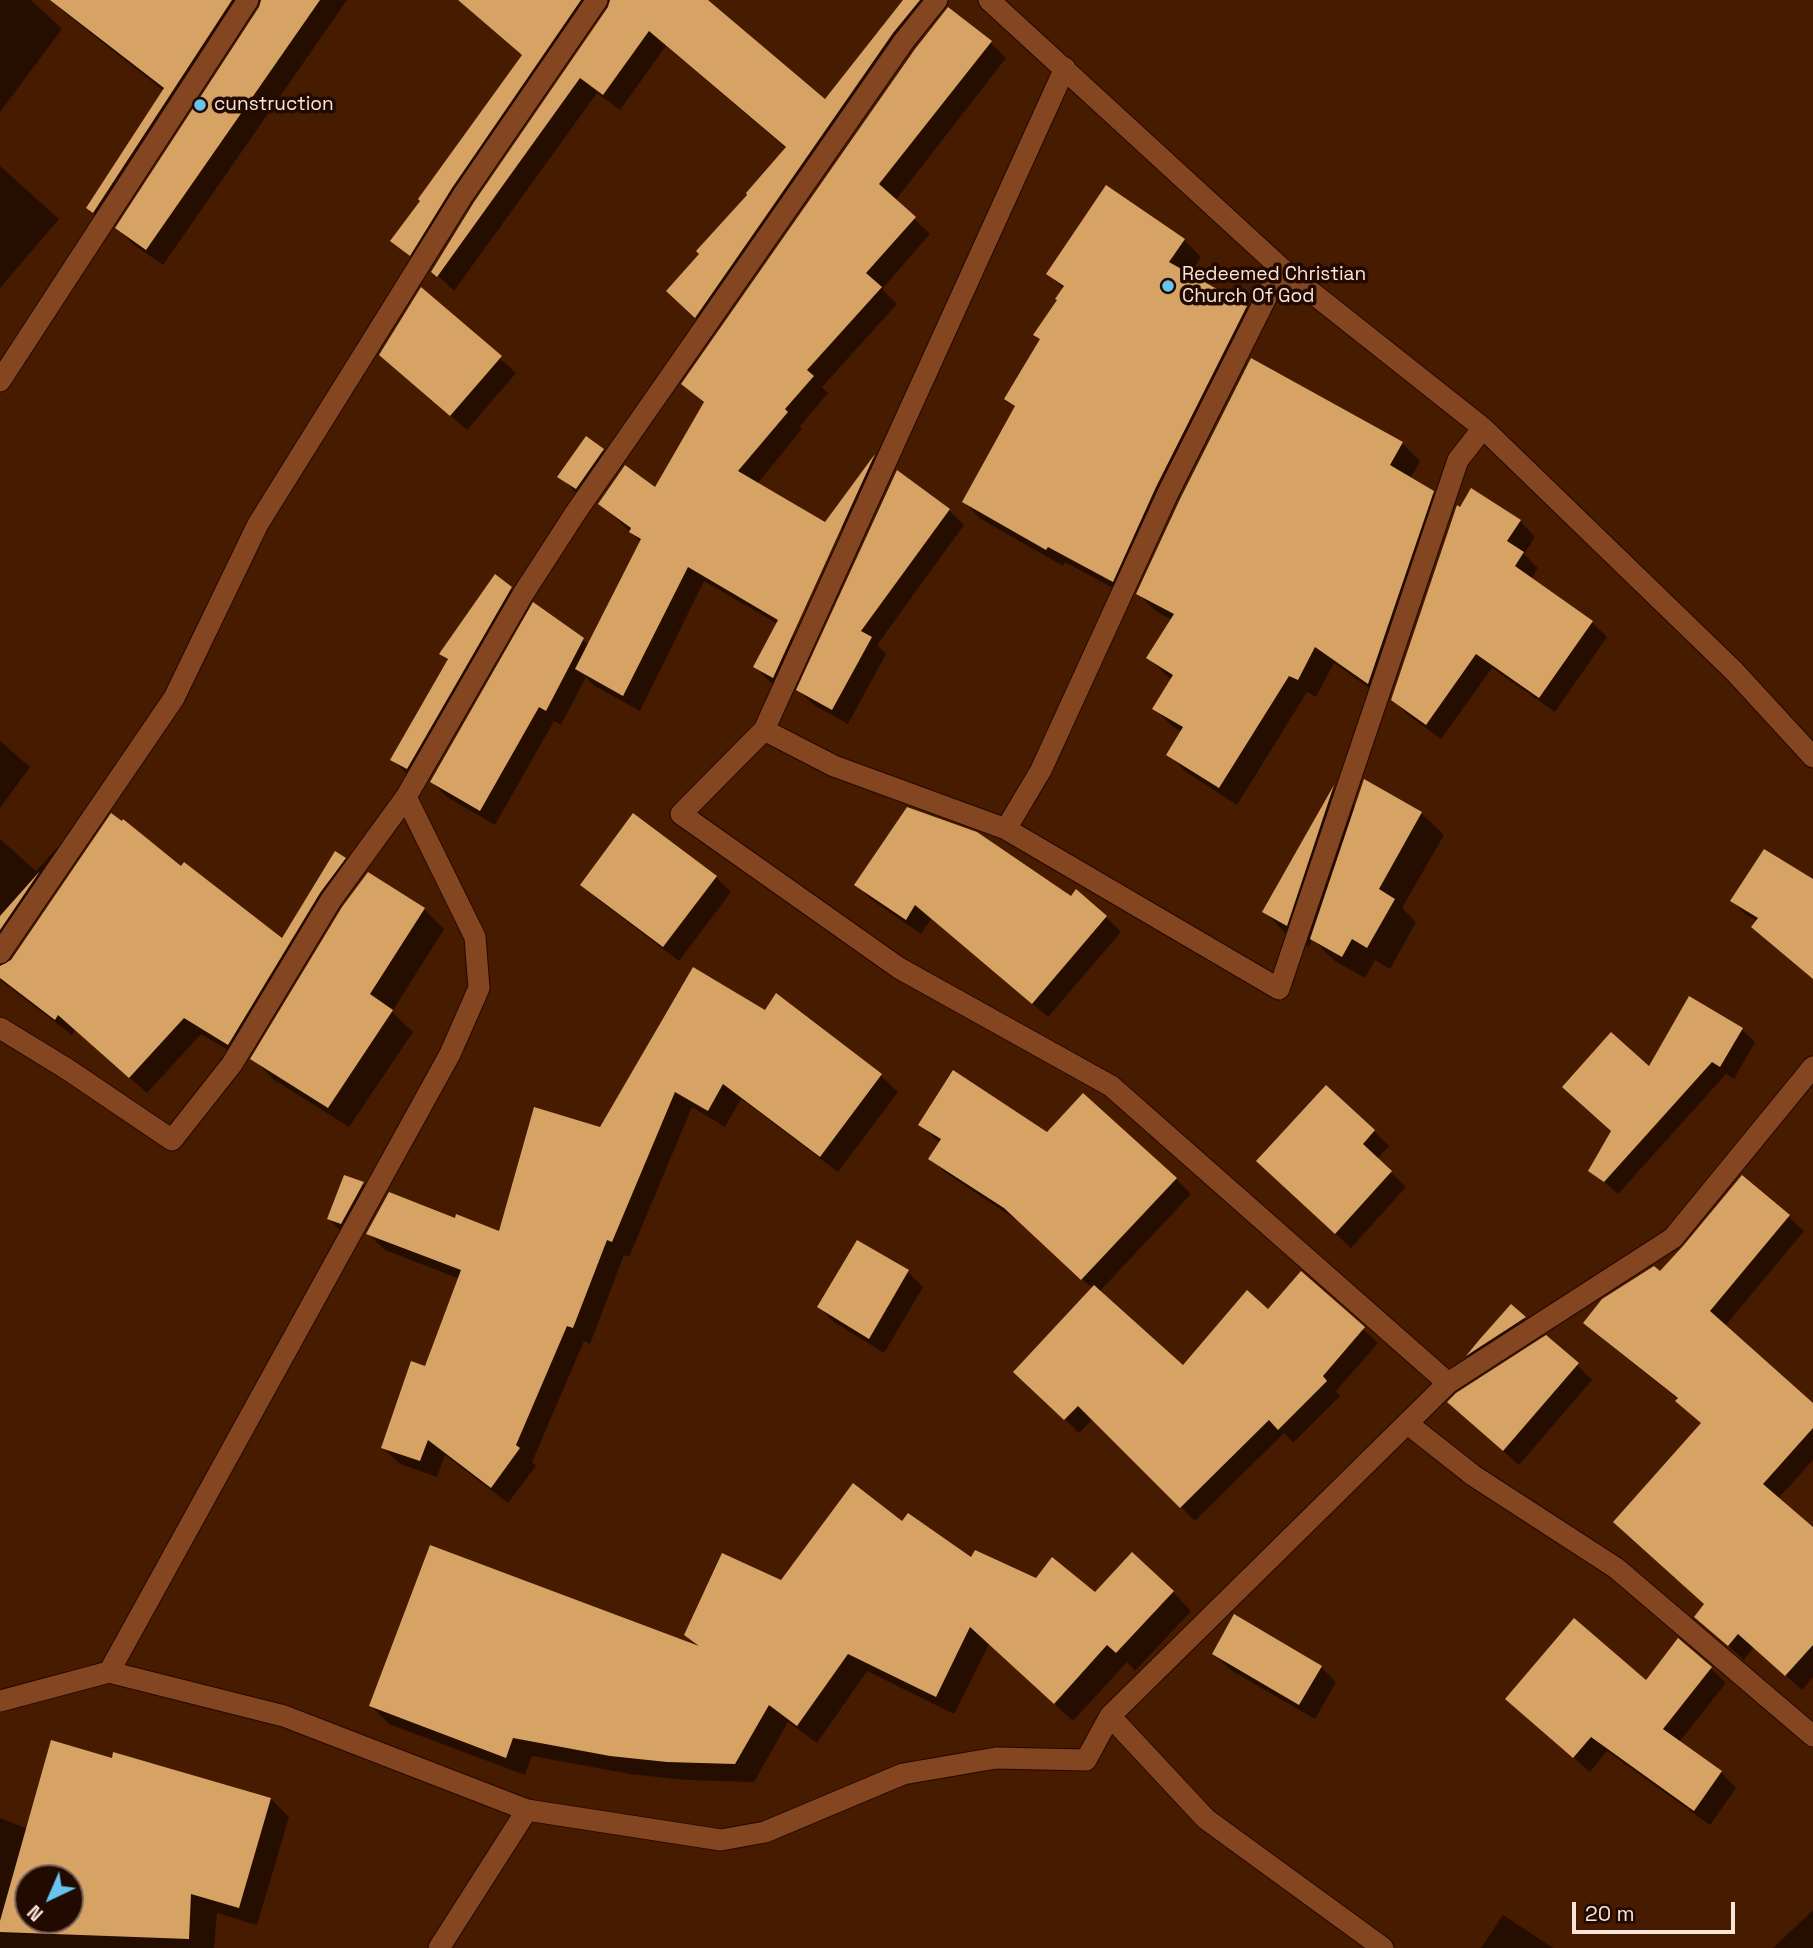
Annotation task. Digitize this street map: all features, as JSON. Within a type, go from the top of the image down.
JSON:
[{"type":"street","points":[[0,381],[248,0]]},
{"type":"street","points":[[0,953],[174,698],[258,524],[463,195],[597,0]]},
{"type":"street","points":[[0,1028],[67,1069],[172,1140],[232,1064],[331,900],[406,797],[523,594],[576,512],[904,41],[937,0]]},
{"type":"street","points":[[989,0],[1280,268],[1483,428],[1734,671],[1813,757]]},
{"type":"street","points":[[1065,68],[764,730],[681,814],[899,968],[1111,1086],[1448,1383]]},
{"type":"street","points":[[1006,829],[1041,770],[1168,493],[1280,268]]},
{"type":"street","points":[[764,730],[834,766],[1006,829],[1279,989],[1458,460],[1483,428]]},
{"type":"street","points":[[109,1672],[450,1054],[479,988],[475,937],[406,797]]},
{"type":"street","points":[[0,1701],[109,1672],[284,1716],[527,1810],[721,1840],[765,1832],[903,1774],[996,1758],[1086,1760],[1110,1716],[1448,1383],[1673,1238],[1813,1067]]},
{"type":"street","points":[[1408,1424],[1474,1476],[1616,1568],[1813,1736]]},
{"type":"street","points":[[1110,1716],[1206,1819],[1383,1948]]},
{"type":"street","points":[[439,1948],[527,1810]]},
{"type":"building","points":[[50,0],[232,0],[93,213],[86,208],[164,88]]},
{"type":"building","points":[[261,0],[320,0],[146,250],[115,228]]},
{"type":"building","points":[[458,0],[581,0],[452,188],[410,256],[390,241],[522,55]]},
{"type":"building","points":[[610,0],[708,0],[825,99],[903,0],[920,0],[893,33],[695,318],[666,291],[699,254],[696,251],[786,147],[649,31],[603,95],[580,78],[437,277],[431,272],[474,202],[608,7]]},
{"type":"building","points":[[948,7],[992,41],[879,184],[916,217],[866,273],[882,287],[807,370],[814,376],[785,409],[788,412],[738,471],[825,522],[875,454],[773,678],[753,667],[778,620],[688,567],[623,696],[575,669],[641,539],[629,532],[631,528],[598,504],[625,465],[655,487],[704,402],[681,384],[915,49]]},
{"type":"building","points":[[1106,185],[1185,239],[1169,262],[1247,306],[1156,487],[1113,582],[1048,547],[1046,550],[962,502],[1015,406],[1004,399],[1040,339],[1033,335],[1064,286],[1046,274]]},
{"type":"building","points":[[421,287],[502,356],[450,416],[379,355]]},
{"type":"building","points":[[1251,358],[1403,442],[1390,465],[1434,491],[1368,684],[1315,647],[1298,680],[1289,676],[1219,788],[1166,755],[1183,727],[1152,709],[1173,675],[1146,658],[1174,614],[1136,594]]},
{"type":"building","points":[[586,436],[604,449],[576,489],[557,477]]},
{"type":"building","points":[[897,470],[950,509],[861,631],[872,637],[832,710],[796,690]]},
{"type":"building","points":[[1471,488],[1521,520],[1507,541],[1524,552],[1515,566],[1593,621],[1539,698],[1476,654],[1426,725],[1391,700],[1457,505],[1460,507]]},
{"type":"building","points":[[495,574],[512,587],[407,769],[390,760],[448,659],[439,654]]},
{"type":"building","points":[[533,602],[584,638],[546,711],[539,707],[480,811],[430,782]]},
{"type":"building","points":[[1364,779],[1422,812],[1379,889],[1395,899],[1367,948],[1352,939],[1342,957],[1310,939]]},
{"type":"building","points":[[1334,785],[1287,926],[1262,912]]},
{"type":"building","points":[[907,807],[977,832],[1071,896],[1076,889],[1107,916],[1032,1004],[915,905],[906,920],[854,885]]},
{"type":"building","points":[[111,813],[122,821],[123,819],[181,866],[184,862],[282,938],[335,851],[346,858],[320,893],[228,1045],[184,1018],[129,1078],[58,1015],[55,1020],[0,978],[0,966],[11,960]]},
{"type":"building","points":[[633,813],[717,876],[663,947],[580,885]]},
{"type":"building","points":[[1764,849],[1813,879],[1813,979],[1751,927],[1758,918],[1730,901]]},
{"type":"building","points":[[40,871],[0,930],[0,916]]},
{"type":"building","points":[[368,872],[425,908],[370,994],[393,1010],[328,1108],[250,1059],[342,907]]},
{"type":"building","points":[[693,967],[765,1010],[776,993],[882,1074],[820,1157],[723,1084],[708,1111],[675,1092],[612,1242],[607,1240],[573,1328],[567,1326],[516,1445],[520,1448],[491,1488],[428,1440],[420,1461],[381,1448],[411,1361],[425,1366],[461,1270],[366,1234],[389,1192],[455,1218],[456,1214],[499,1231],[534,1107],[600,1127]]},
{"type":"building","points":[[1689,996],[1743,1028],[1720,1067],[1712,1062],[1604,1182],[1588,1171],[1611,1131],[1562,1087],[1611,1032],[1649,1066]]},
{"type":"building","points":[[953,1070],[1047,1132],[1083,1093],[1177,1178],[1081,1280],[1004,1208],[928,1159],[941,1139],[918,1125]]},
{"type":"building","points":[[1326,1085],[1375,1130],[1363,1144],[1392,1171],[1335,1234],[1256,1161]]},
{"type":"building","points":[[344,1175],[364,1182],[341,1224],[327,1219]]},
{"type":"building","points":[[1742,1175],[1790,1215],[1710,1311],[1813,1403],[1813,1428],[1763,1484],[1813,1527],[1813,1645],[1785,1676],[1738,1634],[1728,1646],[1694,1617],[1704,1604],[1613,1522],[1701,1423],[1675,1401],[1678,1398],[1583,1323],[1602,1299],[1654,1266],[1660,1271]]},
{"type":"building","points":[[857,1240],[909,1270],[869,1339],[817,1307]]},
{"type":"building","points":[[1301,1271],[1365,1327],[1323,1376],[1327,1381],[1278,1430],[1269,1420],[1180,1508],[1078,1406],[1064,1420],[1013,1372],[1094,1285],[1183,1365],[1247,1290],[1268,1309]]},
{"type":"building","points":[[1511,1304],[1526,1317],[1466,1356],[1480,1339]]},
{"type":"building","points":[[1546,1335],[1579,1363],[1503,1451],[1447,1402],[1456,1393]]},
{"type":"building","points":[[853,1483],[902,1521],[908,1513],[971,1557],[975,1550],[1036,1578],[1052,1557],[1095,1592],[1132,1552],[1174,1591],[1116,1653],[1107,1645],[1054,1704],[970,1627],[936,1697],[848,1654],[797,1726],[769,1705],[735,1764],[667,1762],[610,1756],[513,1738],[506,1758],[369,1706],[430,1545],[699,1646],[684,1635],[722,1553],[781,1580]]},
{"type":"building","points":[[1234,1614],[1322,1666],[1299,1705],[1212,1654]]},
{"type":"building","points":[[1574,1618],[1646,1680],[1678,1638],[1712,1667],[1663,1729],[1722,1771],[1694,1811],[1591,1737],[1573,1758],[1505,1699]]},
{"type":"building","points":[[51,1740],[112,1758],[113,1752],[271,1798],[239,1908],[191,1894],[189,1939],[54,1934],[84,1934],[84,1864],[16,1864]]},
{"type":"building","points":[[14,1871],[14,1933],[0,1932],[0,1921]]},
{"type":"place","name":"cunstruction","points":[[200,105]]},
{"type":"place","name":"Redeemed Christian Church Of God","points":[[1168,286]]}]
